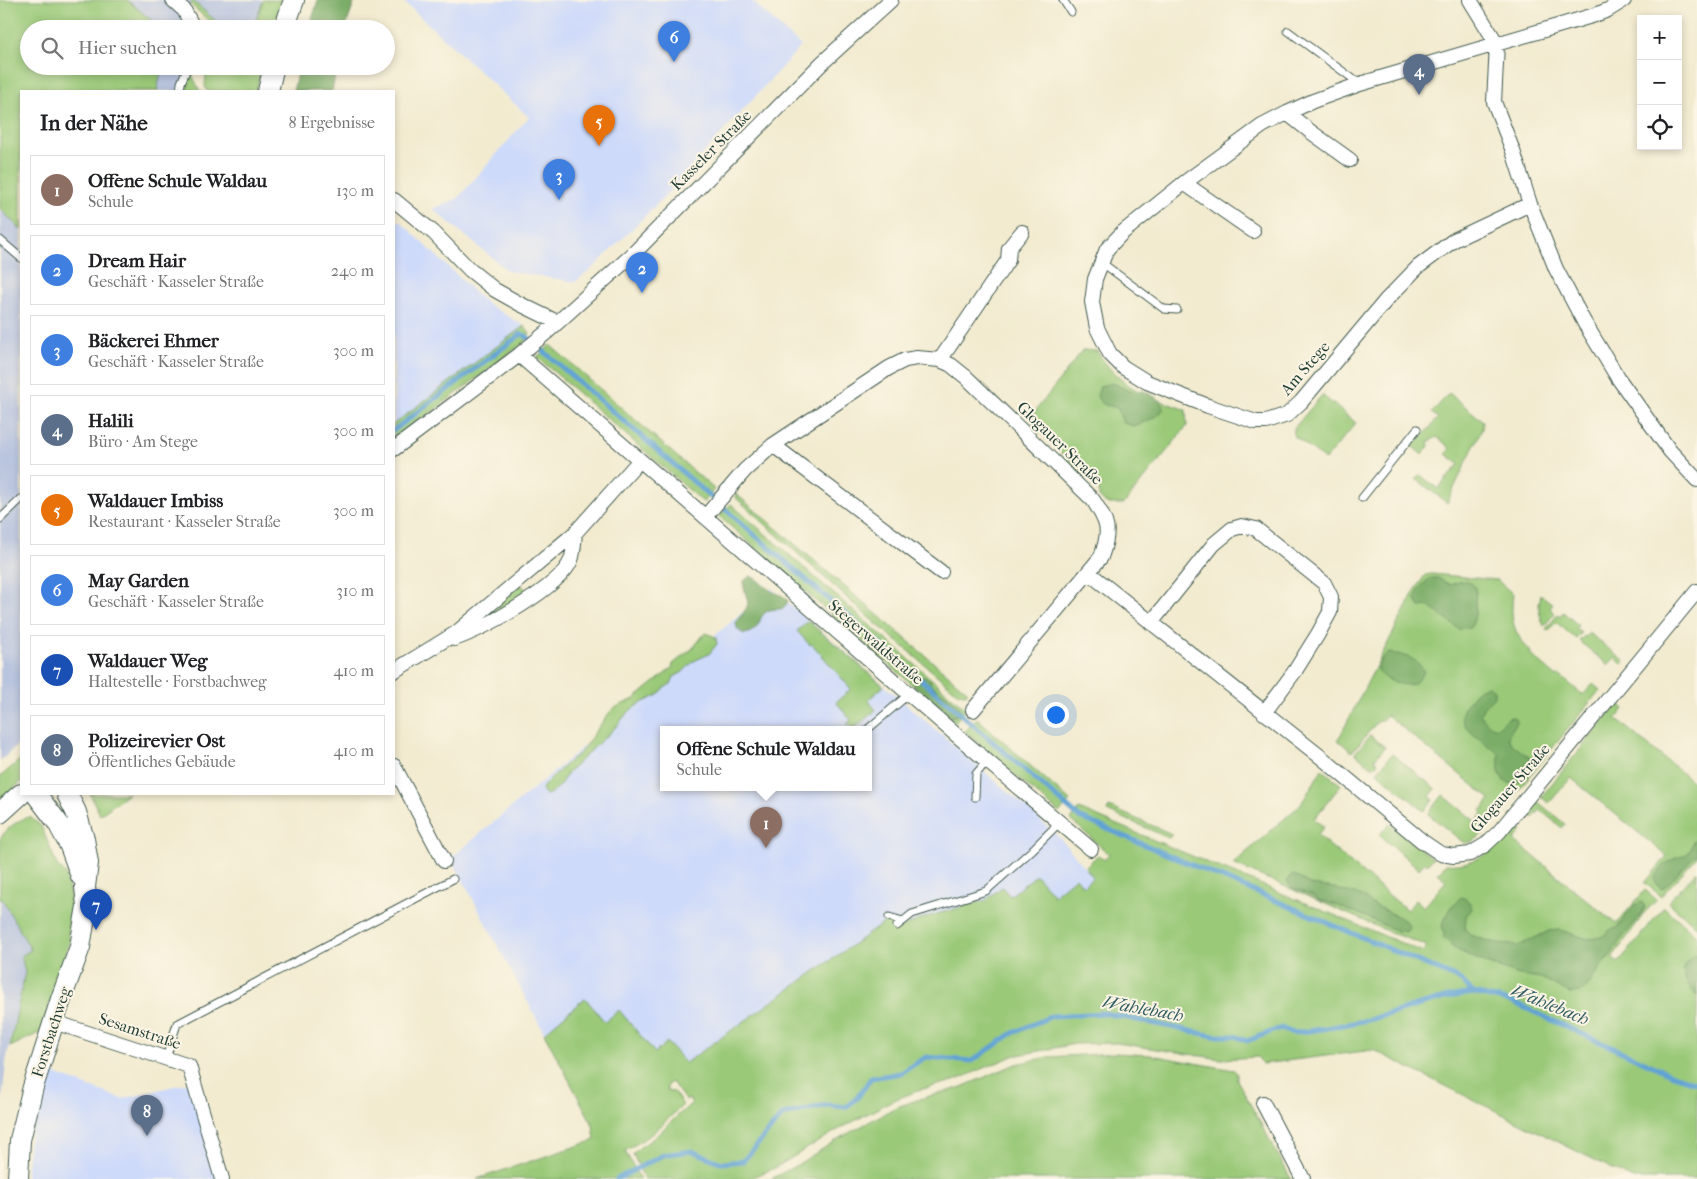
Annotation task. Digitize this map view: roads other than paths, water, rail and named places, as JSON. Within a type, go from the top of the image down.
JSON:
[{"type":"street","points":[[173,0],[184,10],[189,20]]},
{"type":"street","points":[[287,20],[294,0]]},
{"type":"street","name":"Kasseler Straße","points":[[395,448],[530,347],[633,254],[822,63],[889,0]]},
{"type":"street","points":[[1470,0],[1497,44],[1494,102],[1513,151],[1530,204],[1556,269],[1594,338],[1640,411],[1670,450],[1697,480]]},
{"type":"street","name":"Am Stege","points":[[1530,204],[1454,240],[1418,267],[1387,299],[1301,402],[1287,415],[1266,422],[1256,422],[1147,382],[1123,367],[1110,354],[1097,328],[1092,302],[1095,279],[1107,249],[1122,234],[1184,183],[1255,131],[1287,112],[1360,84],[1596,16],[1624,0]]},
{"type":"street","points":[[268,90],[272,75]]},
{"type":"street","points":[[1287,112],[1350,160]]},
{"type":"street","points":[[1184,183],[1253,231]]},
{"type":"street","points":[[395,201],[434,233],[470,270],[495,290],[557,322]]},
{"type":"street","points":[[940,360],[1008,260],[1009,248],[1022,232]]},
{"type":"street","name":"Stegerwaldstraße","points":[[530,347],[640,460],[713,508],[909,694],[1091,849]]},
{"type":"street","name":"Glogauer Straße","points":[[713,508],[745,470],[773,445],[897,364],[905,360],[917,358],[940,360],[966,377],[1093,500],[1106,520],[1108,539],[1102,557],[973,710]]},
{"type":"street","points":[[773,445],[941,572]]},
{"type":"street","points":[[395,670],[440,644],[471,621],[575,533],[640,460]]},
{"type":"street","points":[[1151,623],[1214,544],[1232,529],[1242,526],[1256,529],[1324,583],[1331,597],[1330,612],[1295,671],[1264,713]]},
{"type":"street","points":[[440,644],[481,629],[499,619],[557,578],[571,560],[575,533]]},
{"type":"street","name":"Glogauer Straße","points":[[1089,573],[1322,758],[1422,841],[1441,854],[1454,856],[1470,854],[1485,845],[1499,832],[1697,591]]},
{"type":"street","points":[[395,768],[444,862]]},
{"type":"street","points":[[0,813],[20,795]]},
{"type":"street","name":"Forstbachweg","points":[[37,795],[58,823],[70,846],[86,887]]},
{"type":"street","name":"Forstbachweg","points":[[18,1179],[20,1140],[33,1087],[80,947],[87,906],[88,863],[84,839],[68,795]]},
{"type":"street","name":"Sesamstraße","points":[[54,1022],[189,1066],[222,1179]]},
{"type":"street","points":[[1262,1103],[1303,1179]]},
{"type":"lane","points":[[1063,0],[1071,12]]},
{"type":"lane","points":[[1288,31],[1360,84]]},
{"type":"lane","points":[[180,90],[184,75]]},
{"type":"lane","points":[[0,240],[20,257]]},
{"type":"lane","points":[[1101,262],[1164,309],[1177,310]]},
{"type":"lane","points":[[1362,498],[1417,429]]},
{"type":"lane","points":[[0,519],[20,500]]},
{"type":"lane","points":[[872,726],[909,694]]},
{"type":"lane","points":[[975,797],[976,774],[987,760]]},
{"type":"lane","points":[[889,917],[900,924],[912,914],[986,891],[1060,823]]},
{"type":"lane","points":[[166,1058],[177,1024],[453,879]]},
{"type":"waterway","points":[[395,429],[521,334],[526,336],[1079,817],[1455,977],[1462,981],[1473,993]]},
{"type":"waterway","name":"Wahlebach","points":[[617,1179],[663,1155],[692,1151],[722,1163],[743,1161],[783,1115],[827,1105],[846,1107],[857,1098],[871,1078],[901,1073],[926,1057],[972,1061],[1013,1033],[1052,1016],[1104,1013],[1214,1036],[1235,1036],[1247,1041],[1281,1028],[1293,1033],[1322,1029],[1368,1020],[1448,997],[1473,993],[1512,1002],[1673,1075],[1697,1083]]},
{"type":"place","name":"May Garden","points":[[674,62]]},
{"type":"place","name":"Halili","points":[[1419,95]]},
{"type":"place","name":"Waldauer Imbiss","points":[[599,146]]},
{"type":"place","name":"Bäckerei Ehmer","points":[[559,200]]},
{"type":"place","name":"Dream Hair","points":[[642,293]]},
{"type":"place","name":"Offene Schule Waldau","points":[[766,848]]},
{"type":"place","name":"Waldauer Weg","points":[[96,930]]},
{"type":"place","name":"Polizeirevier Ost","points":[[147,1136]]}]
